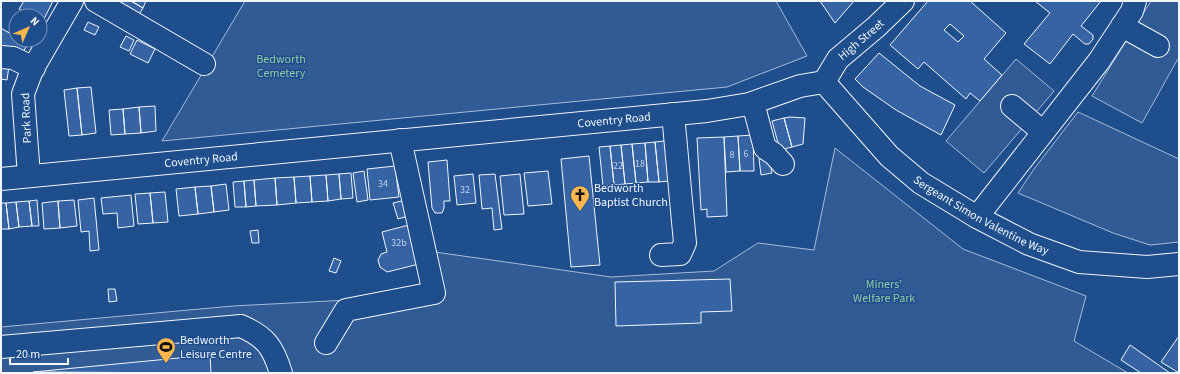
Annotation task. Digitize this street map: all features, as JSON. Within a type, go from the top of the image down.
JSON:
[{"type":"main road","name":"Park Road","points":[[30,176],[23,94],[34,68],[72,1]]},
{"type":"main road","points":[[96,1],[204,64]]},
{"type":"main road","name":"High Street","points":[[824,82],[838,59],[876,27],[903,1]]},
{"type":"main road","points":[[977,217],[1099,61],[1132,11],[1135,1]]},
{"type":"main road","points":[[1122,26],[1158,46]]},
{"type":"main road","points":[[1,57],[13,58],[34,68]]},
{"type":"main road","name":"Coventry Road","points":[[1,179],[732,108],[753,103],[800,86],[824,82]]},
{"type":"main road","name":"Sergeant Simon Valentine Way","points":[[824,82],[889,156],[921,183],[977,217],[1029,244],[1079,262],[1147,267],[1179,264]]},
{"type":"main road","points":[[753,103],[765,148],[774,154],[783,164]]},
{"type":"main road","points":[[1012,106],[1043,132]]},
{"type":"main road","points":[[661,255],[680,254],[685,243],[673,114]]},
{"type":"main road","points":[[326,343],[346,310],[434,293],[400,140]]},
{"type":"main road","points":[[1,347],[241,326],[257,333],[274,352],[281,373]]},
{"type":"shaded area","name":"Bedworth Cemetery","points":[[245,1],[776,1],[807,56],[727,87],[162,141]]},
{"type":"shaded area","points":[[1151,1],[1179,1],[1179,57],[1142,123],[1092,96]]},
{"type":"shaded area","points":[[1016,59],[1054,91],[984,173],[946,141]]},
{"type":"shaded area","points":[[1078,112],[1179,159],[1179,242],[1150,245],[1113,233],[1018,193],[1034,169]]},
{"type":"shaded area","name":"Miners' Welfare Park","points":[[835,148],[963,249],[1086,296],[1074,341],[1128,373],[1,373],[1,327],[233,306],[444,295],[435,252],[611,277],[714,271],[758,243],[814,250]]},
{"type":"building","points":[[24,1],[53,1],[48,11],[48,8],[20,8]]},
{"type":"building","points":[[106,1],[131,1],[143,8],[136,19]]},
{"type":"building","points":[[131,1],[146,1],[143,8]]},
{"type":"building","points":[[820,1],[854,1],[835,23]]},
{"type":"building","points":[[928,1],[970,1],[1006,33],[984,59],[1002,75],[980,101],[970,93],[966,99],[924,62],[918,69],[890,45]],"holes":[[[950,24],[964,36],[958,42],[944,30]]]},
{"type":"building","points":[[1035,1],[1101,1],[1081,26],[1093,35],[1093,39],[1089,44],[1085,44],[1073,34],[1050,64],[1024,44],[1050,13]]},
{"type":"building","points":[[88,22],[99,27],[95,35],[84,30]]},
{"type":"building","points":[[1,28],[8,32],[8,47],[6,46],[1,53]]},
{"type":"building","points":[[126,36],[134,40],[129,51],[120,47]]},
{"type":"building","points":[[137,40],[155,49],[148,63],[130,54]]},
{"type":"building","points":[[9,48],[25,48],[21,55]]},
{"type":"building","points":[[879,53],[920,86],[955,105],[941,135],[896,110],[863,87],[855,79]]},
{"type":"building","points":[[1,65],[9,66],[7,80],[1,79]]},
{"type":"building","points":[[91,87],[96,133],[82,135],[77,88]]},
{"type":"building","points":[[77,88],[82,135],[69,136],[64,90]]},
{"type":"building","points":[[155,106],[156,131],[141,133],[139,107]]},
{"type":"building","points":[[139,107],[141,133],[125,134],[123,109]]},
{"type":"building","points":[[123,109],[125,134],[111,135],[109,110]]},
{"type":"building","points":[[784,118],[805,118],[803,144],[792,147]]},
{"type":"building","points":[[784,118],[792,147],[780,150],[772,121]]},
{"type":"building","points":[[753,135],[754,171],[740,171],[738,136]]},
{"type":"building","points":[[738,136],[740,171],[726,172],[724,137]]},
{"type":"building","points":[[724,137],[727,216],[707,217],[707,209],[701,210],[697,138]]},
{"type":"building","points":[[665,141],[669,181],[659,182],[655,142]]},
{"type":"building","points":[[655,142],[659,182],[648,182],[645,143]]},
{"type":"building","points":[[645,143],[648,182],[636,183],[632,144]]},
{"type":"building","points":[[632,144],[636,183],[625,184],[621,145]]},
{"type":"building","points":[[621,145],[625,184],[614,185],[610,146]]},
{"type":"building","points":[[610,146],[614,185],[603,186],[599,147]]},
{"type":"building","name":"Bedworth Baptist Church","points":[[589,156],[600,265],[571,267],[561,159]]},
{"type":"building","points":[[769,157],[772,173],[761,175],[759,159]]},
{"type":"building","points":[[447,160],[450,201],[444,201],[442,213],[435,213],[432,208],[428,162]]},
{"type":"building","points":[[395,166],[399,197],[370,200],[367,169]]},
{"type":"building","points":[[364,171],[368,200],[357,202],[353,173]]},
{"type":"building","points":[[548,171],[552,204],[528,206],[524,173]]},
{"type":"building","points":[[351,173],[353,198],[341,199],[339,174]]},
{"type":"building","points":[[339,174],[341,199],[328,201],[326,175]]},
{"type":"building","points":[[473,174],[476,203],[457,205],[454,176]]},
{"type":"building","points":[[495,174],[502,229],[494,230],[492,208],[482,209],[479,175]]},
{"type":"building","points":[[520,174],[524,214],[504,215],[500,176]]},
{"type":"building","points":[[326,175],[328,201],[312,202],[310,176]]},
{"type":"building","points":[[310,176],[312,202],[296,203],[294,177]]},
{"type":"building","points":[[294,177],[296,203],[277,205],[275,178]]},
{"type":"building","points":[[275,178],[277,205],[256,206],[254,180]]},
{"type":"building","points":[[254,180],[256,206],[246,207],[244,181]]},
{"type":"building","points":[[244,181],[246,207],[235,207],[233,182]]},
{"type":"building","points":[[226,184],[229,210],[214,212],[211,186]]},
{"type":"building","points":[[211,186],[214,212],[198,214],[195,187]]},
{"type":"building","points":[[195,187],[198,214],[179,216],[176,189]]},
{"type":"building","points":[[165,192],[168,222],[153,223],[150,193]]},
{"type":"building","points":[[150,193],[153,223],[138,224],[135,194]]},
{"type":"building","points":[[131,195],[134,226],[118,228],[117,213],[103,214],[101,198]]},
{"type":"building","points":[[94,198],[99,250],[90,251],[89,231],[81,232],[78,200]]},
{"type":"building","points":[[37,200],[39,226],[32,226],[29,201]]},
{"type":"building","points":[[74,200],[77,226],[60,228],[58,201]]},
{"type":"building","points":[[406,200],[411,215],[398,219],[393,203]]},
{"type":"building","points":[[29,201],[32,226],[19,227],[16,202]]},
{"type":"building","points":[[58,201],[60,228],[44,229],[42,203]]},
{"type":"building","points":[[16,202],[19,227],[9,229],[6,203]]},
{"type":"building","points":[[1,203],[6,203],[9,229],[1,229]]},
{"type":"building","points":[[409,225],[419,264],[387,272],[380,267],[378,260],[381,254],[387,252],[382,232]]},
{"type":"building","points":[[258,230],[259,243],[252,243],[250,231]]},
{"type":"building","points":[[334,258],[341,261],[336,273],[329,271]]},
{"type":"building","points":[[730,279],[732,311],[701,312],[701,323],[616,326],[615,282]]},
{"type":"building","points":[[108,289],[115,289],[117,301],[109,302]]},
{"type":"building","points":[[1179,336],[1179,373],[1161,362]]},
{"type":"building","points":[[1130,345],[1170,373],[1141,373],[1121,360]]},
{"type":"building","name":"Bedworth Leisure Centre","points":[[210,355],[211,373],[33,372]]},
{"type":"place","name":"Bedworth Baptist Church","points":[[580,212]]},
{"type":"place","name":"Bedworth Leisure Centre","points":[[166,364]]}]
